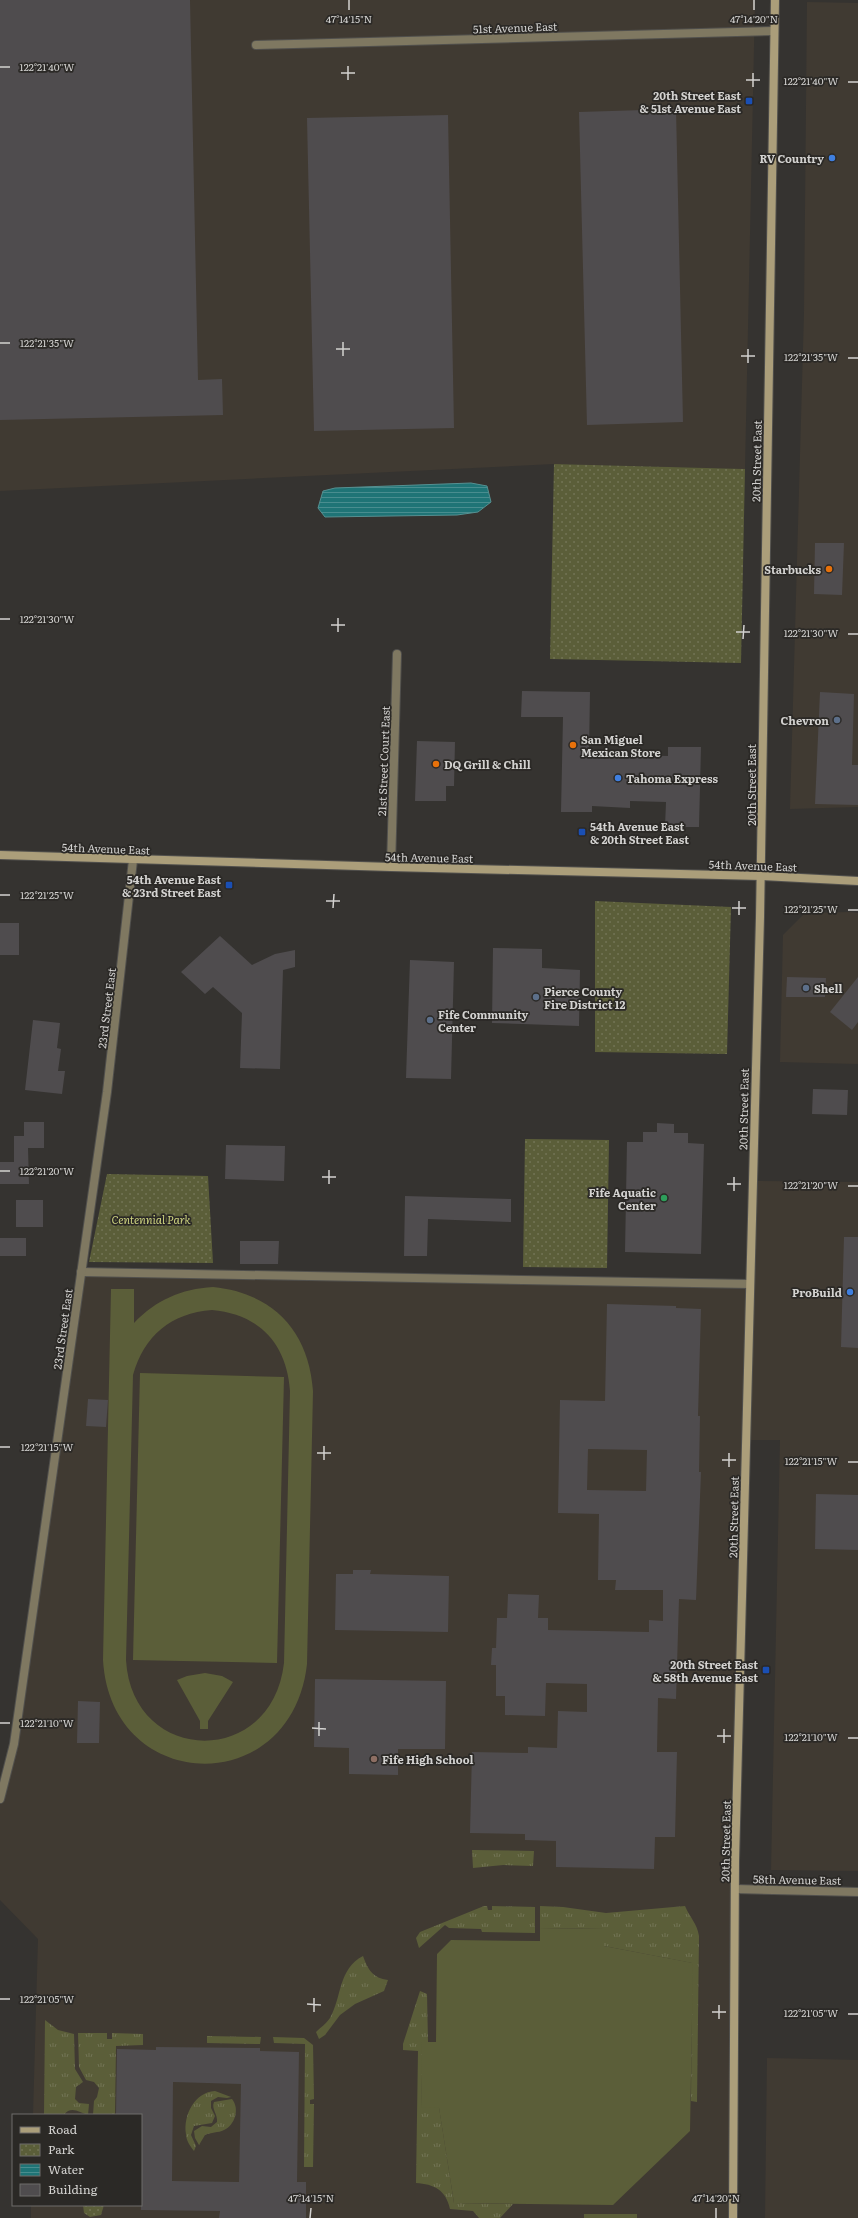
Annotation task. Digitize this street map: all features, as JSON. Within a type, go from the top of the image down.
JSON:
[{"type":"main road","name":"20th Street East","points":[[733,2218],[735,1889],[761,876],[775,0]]},
{"type":"main road","name":"54th Avenue East","points":[[0,855],[391,868],[761,876],[858,881]]},
{"type":"street","name":"51st Avenue East","points":[[256,45],[774,31]]},
{"type":"street","name":"21st Street Court East","points":[[391,868],[397,654]]},
{"type":"street","name":"23rd Street East","points":[[0,1799],[14,1744],[112,1056],[133,860]]},
{"type":"street","points":[[81,1272],[750,1284]]},
{"type":"street","name":"58th Avenue East","points":[[735,1889],[858,1892]]},
{"type":"shaded area","points":[[0,0],[755,0],[745,469],[554,464],[0,491]]},
{"type":"shaded area","points":[[807,2],[858,3],[858,807],[790,809],[804,313]]},
{"type":"shaded area","points":[[805,913],[858,913],[858,1064],[780,1062],[783,935]]},
{"type":"shaded area","name":"Fife High School","points":[[753,1181],[858,1182],[858,1871],[771,1870],[780,1440],[746,1440],[733,2218],[31,2218],[31,2206],[142,2206],[142,2114],[33,2114],[38,1939],[0,1900],[0,1799],[7,1774],[81,1272],[750,1284]]},
{"type":"shaded area","points":[[767,2058],[858,2060],[858,2218],[765,2218]]},
{"type":"green space","points":[[554,464],[745,469],[741,663],[550,659]]},
{"type":"green space","points":[[595,901],[731,907],[727,1054],[595,1052]]},
{"type":"green space","points":[[525,1139],[609,1140],[607,1268],[523,1267]]},
{"type":"green space","name":"Centennial Park","points":[[107,1174],[208,1176],[213,1263],[89,1262]]},
{"type":"green space","points":[[213,1287],[234,1291],[253,1297],[270,1307],[284,1319],[295,1333],[304,1350],[310,1370],[313,1391],[307,1664],[294,1708],[270,1740],[238,1758],[202,1764],[167,1756],[136,1737],[113,1705],[103,1660],[111,1289],[134,1289],[134,1323],[160,1302],[180,1293]],"holes":[[[212,1310],[229,1313],[244,1318],[257,1325],[268,1334],[283,1359],[288,1374],[290,1391],[284,1663],[274,1698],[255,1722],[230,1736],[203,1741],[175,1735],[152,1720],[134,1695],[126,1660],[133,1375],[144,1349],[161,1329],[184,1316],[197,1312]]]},
{"type":"green space","points":[[140,1373],[284,1377],[277,1663],[133,1660]]},
{"type":"green space","points":[[205,1673],[222,1676],[233,1682],[208,1721],[208,1729],[200,1729],[200,1721],[177,1680],[187,1676]]},
{"type":"green space","points":[[472,1850],[534,1851],[533,1866],[503,1865],[473,1868]]},
{"type":"green space","points":[[487,1906],[488,1910],[492,1910],[492,1906],[535,1907],[535,1933],[482,1932],[481,1929],[449,1928],[445,1925],[419,1948],[416,1938],[420,1932]]},
{"type":"green space","points":[[540,1906],[563,1907],[606,1913],[685,1906],[697,1928],[699,1936],[697,2102],[691,2101],[692,1963],[604,1946],[604,1929],[540,1928]]},
{"type":"green space","points":[[540,1928],[604,1929],[604,1946],[693,1963],[690,2131],[613,2205],[454,2203],[439,2108],[421,2107],[422,2042],[436,2042],[437,1954],[451,1940],[540,1941]]},
{"type":"green space","points":[[363,1956],[369,1969],[375,1975],[388,1980],[384,1991],[355,2004],[340,2015],[325,2035],[319,2039],[316,2032],[330,2018],[349,1968]]},
{"type":"green space","points":[[420,1991],[427,1994],[428,2042],[423,2042],[421,2107],[439,2107],[454,2203],[513,2204],[500,2218],[479,2218],[473,2211],[450,2209],[446,2197],[438,2189],[428,2185],[416,2183],[418,2051],[403,2050],[403,2044]]},
{"type":"green space","points":[[45,2020],[58,2030],[74,2034],[75,2069],[83,2082],[76,2087],[75,2099],[79,2103],[89,2104],[88,2114],[70,2110],[65,2114],[44,2114]]},
{"type":"green space","points":[[78,2033],[107,2033],[107,2039],[112,2039],[112,2033],[143,2034],[143,2045],[116,2046],[115,2114],[93,2114],[94,2101],[97,2097],[99,2088],[94,2082],[86,2080],[79,2067]]},
{"type":"green space","points":[[207,2036],[261,2037],[260,2044],[207,2043]]},
{"type":"green space","points":[[273,2037],[304,2038],[313,2045],[314,2099],[310,2100],[310,2104],[314,2104],[313,2167],[304,2167],[305,2044],[274,2043]]},
{"type":"green space","points":[[215,2091],[231,2097],[218,2097],[211,2101],[211,2108],[215,2116],[212,2123],[194,2126],[191,2135],[196,2146],[194,2151],[188,2143],[186,2136],[186,2119],[196,2100],[208,2092]]},
{"type":"green space","points":[[232,2099],[236,2107],[236,2112],[231,2124],[228,2128],[222,2131],[205,2135],[199,2145],[195,2138],[194,2131],[202,2126],[211,2127],[217,2122],[217,2116],[213,2107],[214,2102]]},
{"type":"green space","points":[[83,2206],[104,2206],[101,2215],[90,2217],[84,2213]]},
{"type":"green space","points":[[584,2214],[637,2214],[637,2218],[584,2218]]},
{"type":"water","points":[[471,483],[487,486],[491,502],[478,512],[457,515],[325,517],[318,508],[323,491],[335,488]]},
{"type":"building","points":[[0,0],[190,0],[198,380],[222,379],[223,415],[0,420]]},
{"type":"building","points":[[676,109],[683,422],[587,425],[579,112]]},
{"type":"building","points":[[448,115],[454,428],[314,431],[307,118]]},
{"type":"building","name":"Starbucks","points":[[815,543],[844,543],[842,595],[814,594]]},
{"type":"building","points":[[522,691],[590,692],[589,754],[668,756],[668,747],[701,747],[699,827],[665,827],[666,802],[630,801],[630,808],[592,806],[592,812],[561,812],[563,717],[521,717]]},
{"type":"building","points":[[820,692],[854,694],[852,765],[858,765],[858,805],[815,804]]},
{"type":"building","name":"DQ Grill & Chill","points":[[417,741],[455,742],[454,786],[446,786],[446,801],[415,801]]},
{"type":"building","points":[[0,923],[19,923],[19,955],[0,955]]},
{"type":"building","points":[[220,936],[252,965],[275,954],[295,950],[295,967],[283,970],[280,1069],[240,1068],[242,1013],[213,987],[205,994],[181,972]]},
{"type":"building","name":"Pierce County Fire District 12","points":[[493,948],[542,949],[542,968],[580,970],[579,1026],[492,1023]]},
{"type":"building","name":"Fife Community Center","points":[[410,960],[454,962],[451,1079],[406,1078]]},
{"type":"building","name":"Shell","points":[[787,977],[826,978],[825,997],[786,997]]},
{"type":"building","points":[[858,977],[858,1022],[852,1030],[830,1012]]},
{"type":"building","points":[[33,1020],[60,1023],[57,1048],[61,1049],[58,1071],[65,1071],[62,1094],[25,1090]]},
{"type":"building","points":[[813,1089],[848,1090],[847,1115],[812,1114]]},
{"type":"building","points":[[24,1122],[44,1122],[44,1148],[28,1148],[29,1184],[0,1184],[0,1162],[14,1162],[14,1136],[24,1136]]},
{"type":"building","name":"Fife Aquatic Center","points":[[657,1123],[674,1124],[674,1133],[688,1133],[688,1143],[704,1144],[701,1254],[625,1252],[627,1142],[643,1142],[643,1132],[657,1132]]},
{"type":"building","points":[[226,1145],[285,1146],[284,1181],[225,1179]]},
{"type":"building","points":[[405,1196],[511,1199],[511,1222],[428,1219],[427,1256],[404,1256]]},
{"type":"building","points":[[16,1200],[43,1200],[43,1227],[16,1227]]},
{"type":"building","name":"ProBuild","points":[[844,1237],[858,1237],[858,1348],[841,1347]]},
{"type":"building","points":[[0,1238],[26,1238],[26,1256],[0,1256]]},
{"type":"building","points":[[240,1241],[279,1241],[278,1264],[240,1264]]},
{"type":"building","points":[[607,1304],[676,1306],[676,1308],[701,1309],[698,1416],[700,1416],[699,1472],[701,1472],[696,1600],[679,1599],[676,1699],[658,1698],[657,1752],[677,1752],[675,1837],[655,1837],[654,1869],[556,1867],[556,1841],[525,1840],[525,1834],[470,1833],[472,1752],[528,1753],[528,1747],[557,1748],[558,1711],[587,1712],[587,1684],[546,1683],[545,1716],[505,1715],[505,1696],[496,1696],[496,1665],[491,1665],[492,1648],[496,1648],[497,1618],[507,1618],[508,1594],[539,1595],[538,1618],[548,1618],[548,1630],[649,1632],[649,1620],[663,1621],[663,1590],[615,1590],[616,1580],[598,1580],[599,1514],[558,1513],[560,1400],[605,1401]],"holes":[[[588,1449],[647,1450],[646,1491],[587,1490]]]},
{"type":"building","points":[[88,1399],[108,1400],[106,1427],[86,1426]]},
{"type":"building","points":[[816,1494],[858,1495],[858,1550],[815,1549]]},
{"type":"building","points":[[353,1570],[371,1570],[370,1574],[449,1576],[448,1632],[335,1630],[336,1574],[353,1574]]},
{"type":"building","points":[[315,1679],[446,1681],[445,1749],[398,1749],[398,1775],[349,1774],[349,1748],[314,1747]]},
{"type":"building","points":[[78,1701],[100,1702],[99,1743],[77,1743]]},
{"type":"building","points":[[156,2047],[260,2048],[260,2051],[299,2052],[297,2182],[306,2182],[306,2218],[219,2218],[220,2211],[141,2210],[142,2114],[116,2114],[117,2049],[156,2050]],"holes":[[[173,2082],[241,2084],[239,2182],[172,2181]]]},
{"type":"place","name":"20th Street East & 51st Avenue East","points":[[749,101]]},
{"type":"place","name":"RV Country","points":[[832,158]]},
{"type":"place","name":"Starbucks","points":[[829,569]]},
{"type":"place","name":"Chevron","points":[[837,720]]},
{"type":"place","name":"San Miguel Mexican Store","points":[[573,745]]},
{"type":"place","name":"DQ Grill & Chill","points":[[436,764]]},
{"type":"place","name":"Tahoma Express","points":[[618,778]]},
{"type":"place","name":"54th Avenue East & 20th Street East","points":[[582,832]]},
{"type":"place","name":"54th Avenue East & 23rd Street East","points":[[229,885]]},
{"type":"place","name":"Shell","points":[[806,988]]},
{"type":"place","name":"Pierce County Fire District 12","points":[[536,997]]},
{"type":"place","name":"Fife Community Center","points":[[430,1020]]},
{"type":"place","name":"Fife Aquatic Center","points":[[664,1198]]},
{"type":"place","name":"ProBuild","points":[[850,1292]]},
{"type":"place","name":"20th Street East & 58th Avenue East","points":[[766,1670]]},
{"type":"place","name":"Fife High School","points":[[374,1759]]}]
